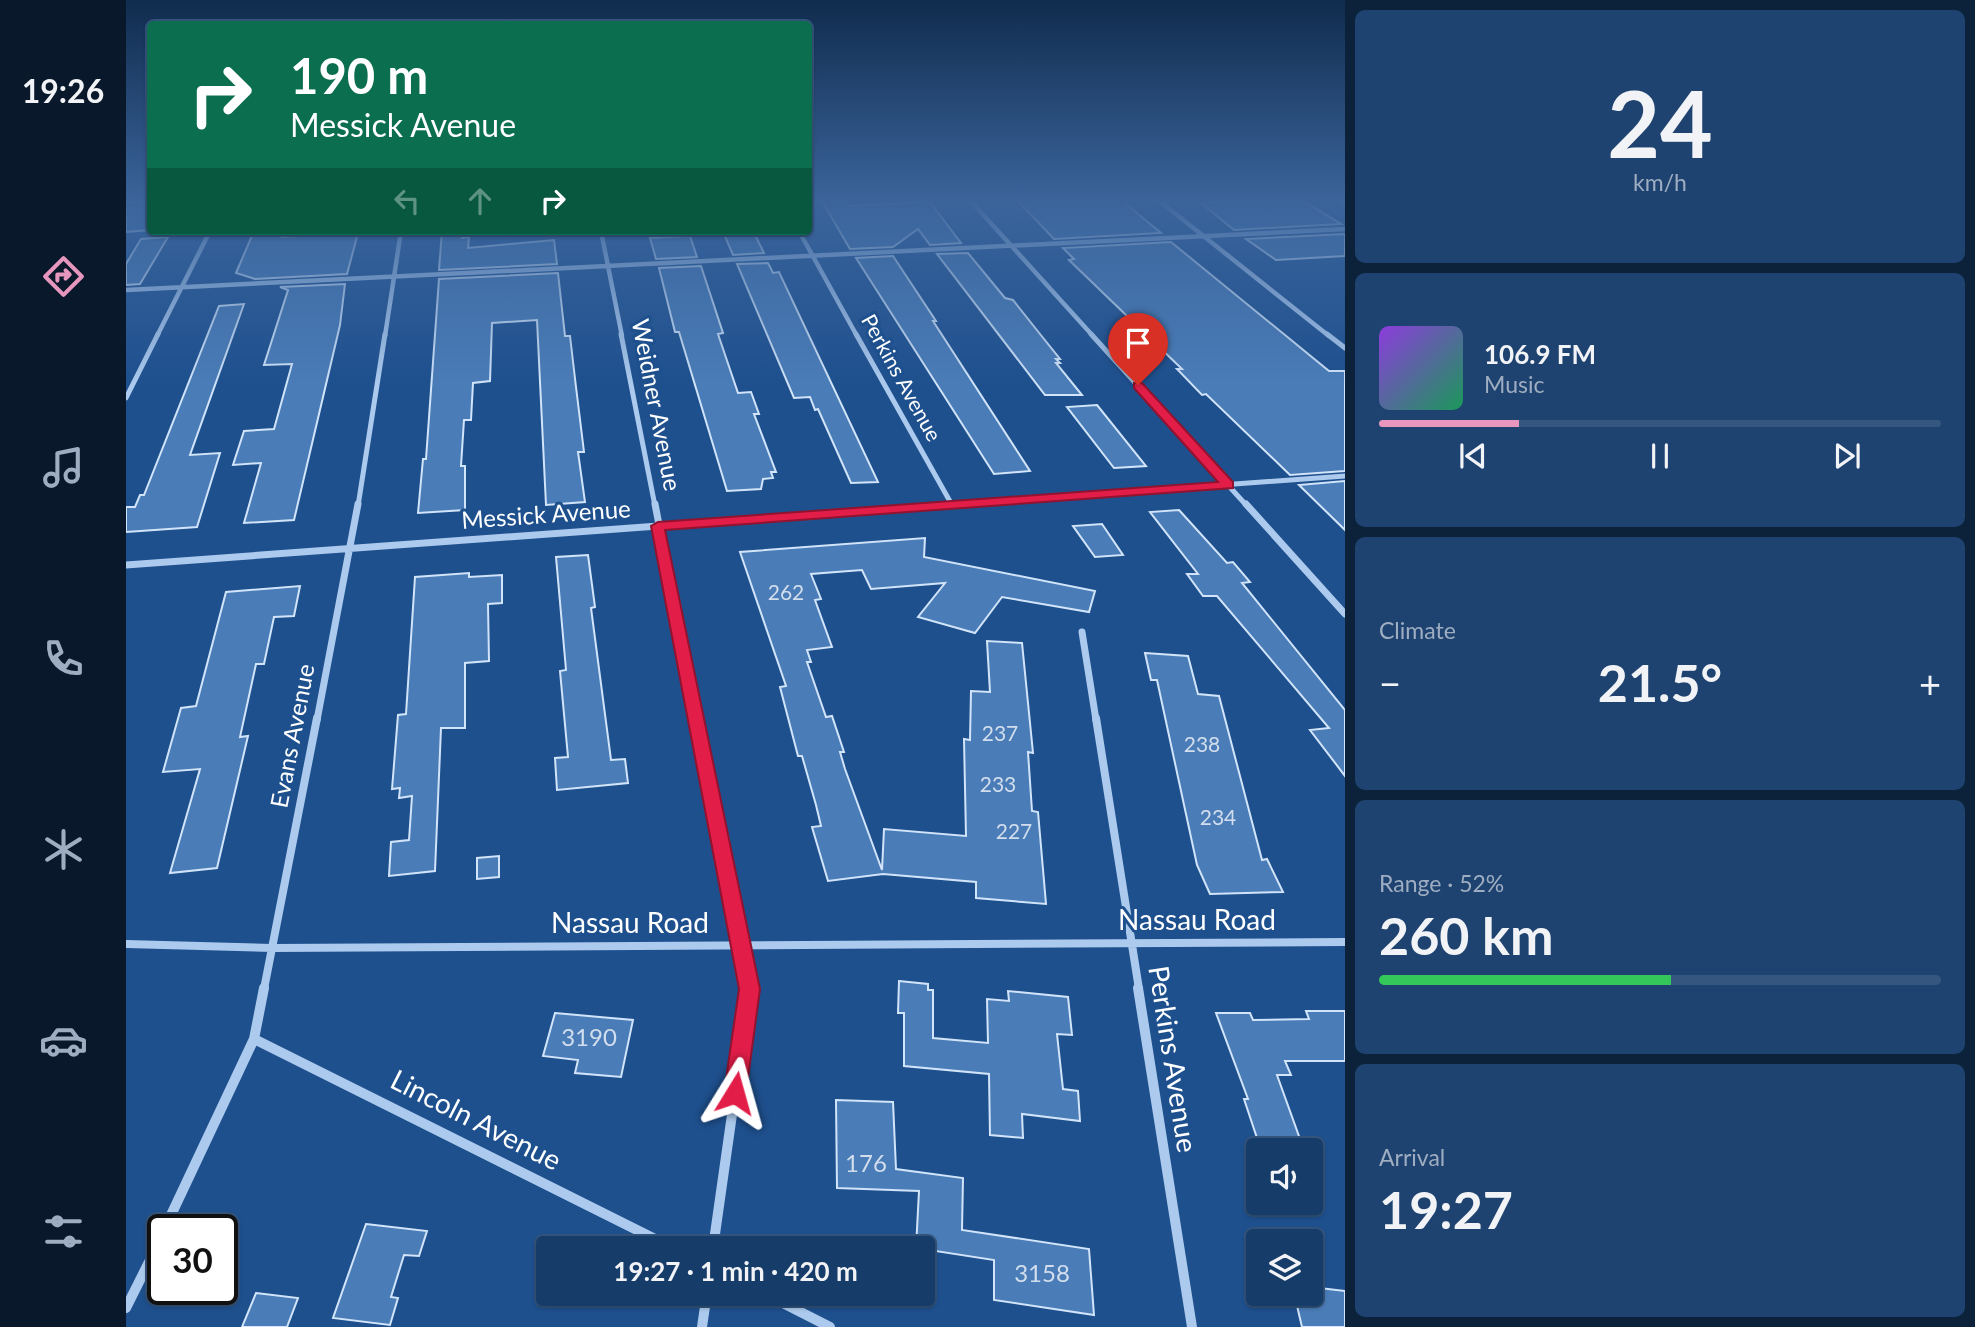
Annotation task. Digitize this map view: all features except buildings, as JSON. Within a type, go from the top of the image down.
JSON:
[{"type":"street","points":[[126,398],[195,261]]},
{"type":"street","name":"Evans Avenue","points":[[172,1214],[254,1039],[351,548],[396,261]]},
{"type":"street","name":"Weidner Avenue","points":[[607,261],[750,989],[715,1236]]},
{"type":"street","points":[[126,290],[712,261]]},
{"type":"street","name":"Perkins Avenue","points":[[816,261],[952,505]]},
{"type":"street","points":[[1025,261],[1345,614]]},
{"type":"street","points":[[1235,261],[1345,348]]},
{"type":"street","name":"Messick Avenue","points":[[126,565],[1345,476]]},
{"type":"street","name":"Perkins Avenue","points":[[1082,632],[1192,1327]]},
{"type":"street","name":"Nassau Road","points":[[126,944],[272,948],[1345,942]]},
{"type":"street","name":"Lincoln Avenue","points":[[254,1039],[649,1236]]},
{"type":"street","name":"Evans Avenue","points":[[126,1308],[147,1266]]},
{"type":"street","points":[[702,1327],[705,1306]]},
{"type":"street","points":[[789,1306],[830,1327]]},
{"type":"route","points":[[735,1093],[750,989],[658,526],[1228,485],[1138,385]]}]
